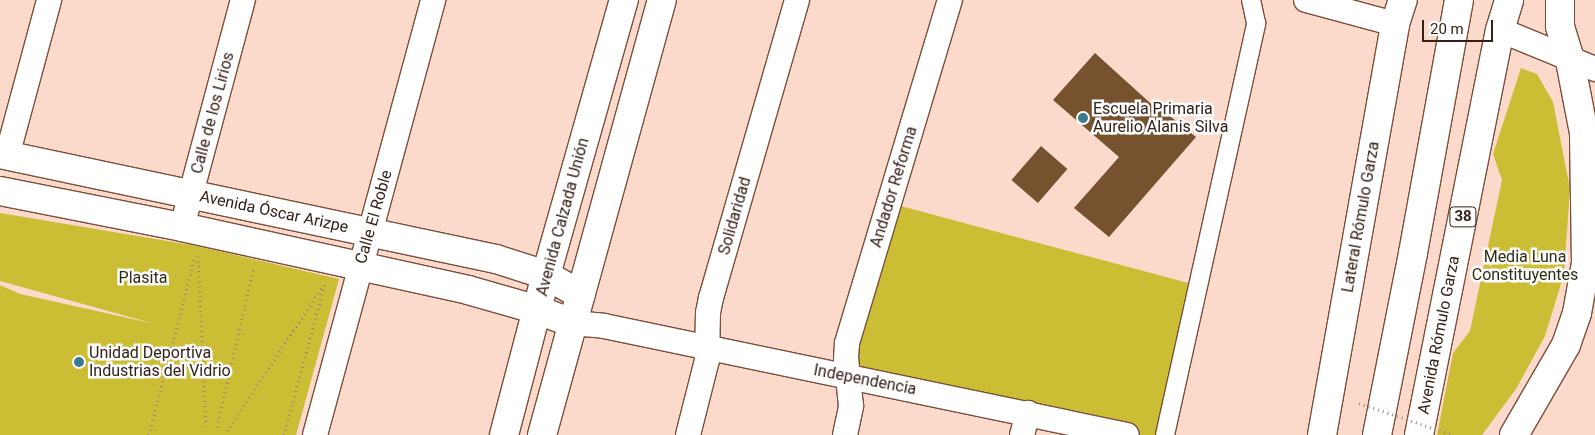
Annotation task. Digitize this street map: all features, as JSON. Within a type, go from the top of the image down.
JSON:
[{"type":"street","points":[[4,155],[49,0]]},
{"type":"street","name":"Calle de los Lirios","points":[[190,236],[192,194],[243,0]]},
{"type":"street","name":"Calle El Roble","points":[[315,435],[433,0]]},
{"type":"street","name":"Avenida Calzada Unión","points":[[504,435],[546,275],[624,0]]},
{"type":"street","points":[[542,435],[662,0]]},
{"type":"street","name":"Solidaridad","points":[[688,435],[708,348],[708,313],[711,298],[796,0]]},
{"type":"street","name":"Andador Reforma","points":[[845,435],[851,406],[847,343],[950,0]]},
{"type":"street","points":[[1165,435],[1256,23],[1251,0]]},
{"type":"street","points":[[1306,0],[1399,12]]},
{"type":"street","points":[[1378,435],[1459,0]]},
{"type":"street","name":"Avenida Rómulo Garza","points":[[1419,435],[1500,30],[1509,0]]},
{"type":"street","points":[[1514,435],[1566,345],[1577,313],[1586,263],[1584,133],[1569,56],[1560,26],[1560,0]]},
{"type":"street","name":"Lateral Rómulo Garza","points":[[1322,435],[1399,12]]},
{"type":"street","points":[[1500,30],[1569,56],[1595,69]]},
{"type":"street","name":"Avenida Óscar Arizpe","points":[[4,155],[496,259],[546,275],[581,295]]},
{"type":"street","name":"Avenida Óscar Arizpe","points":[[0,191],[190,236],[360,267],[468,290],[538,310],[572,323]]},
{"type":"street","points":[[581,295],[604,326]]},
{"type":"street","name":"Independencia","points":[[572,323],[604,326],[848,376],[1025,424],[1127,435]]},
{"type":"path","points":[[190,236],[206,426]]},
{"type":"path","points":[[148,435],[195,255]]},
{"type":"path","points":[[217,426],[256,260]]},
{"type":"path","points":[[284,435],[327,276]]},
{"type":"path","points":[[227,431],[326,281]]},
{"type":"path","points":[[1359,403],[1453,435]]},
{"type":"green space","name":"Media Luna Constituyentes","points":[[1521,68],[1537,74],[1553,102],[1570,189],[1564,274],[1545,336],[1516,389],[1482,435],[1437,435],[1453,353],[1470,331],[1502,180],[1493,154]]},
{"type":"green space","points":[[897,205],[1207,288],[1168,435],[1102,435],[853,368]]},
{"type":"green space","name":"Plasita","points":[[0,213],[197,246],[339,279],[296,435],[0,435],[0,285],[20,294],[155,324],[0,281]]},
{"type":"building","points":[[1095,53],[1159,111],[1161,109],[1196,137],[1109,237],[1074,208],[1119,157],[1053,100]]},
{"type":"building","points":[[1041,146],[1067,169],[1038,203],[1011,180]]},
{"type":"place","name":"Escuela Primaria Aurelio Alanis Silva","points":[[1083,118]]},
{"type":"place","name":"Unidad Deportiva Industrias del Vidrio","points":[[79,362]]}]
